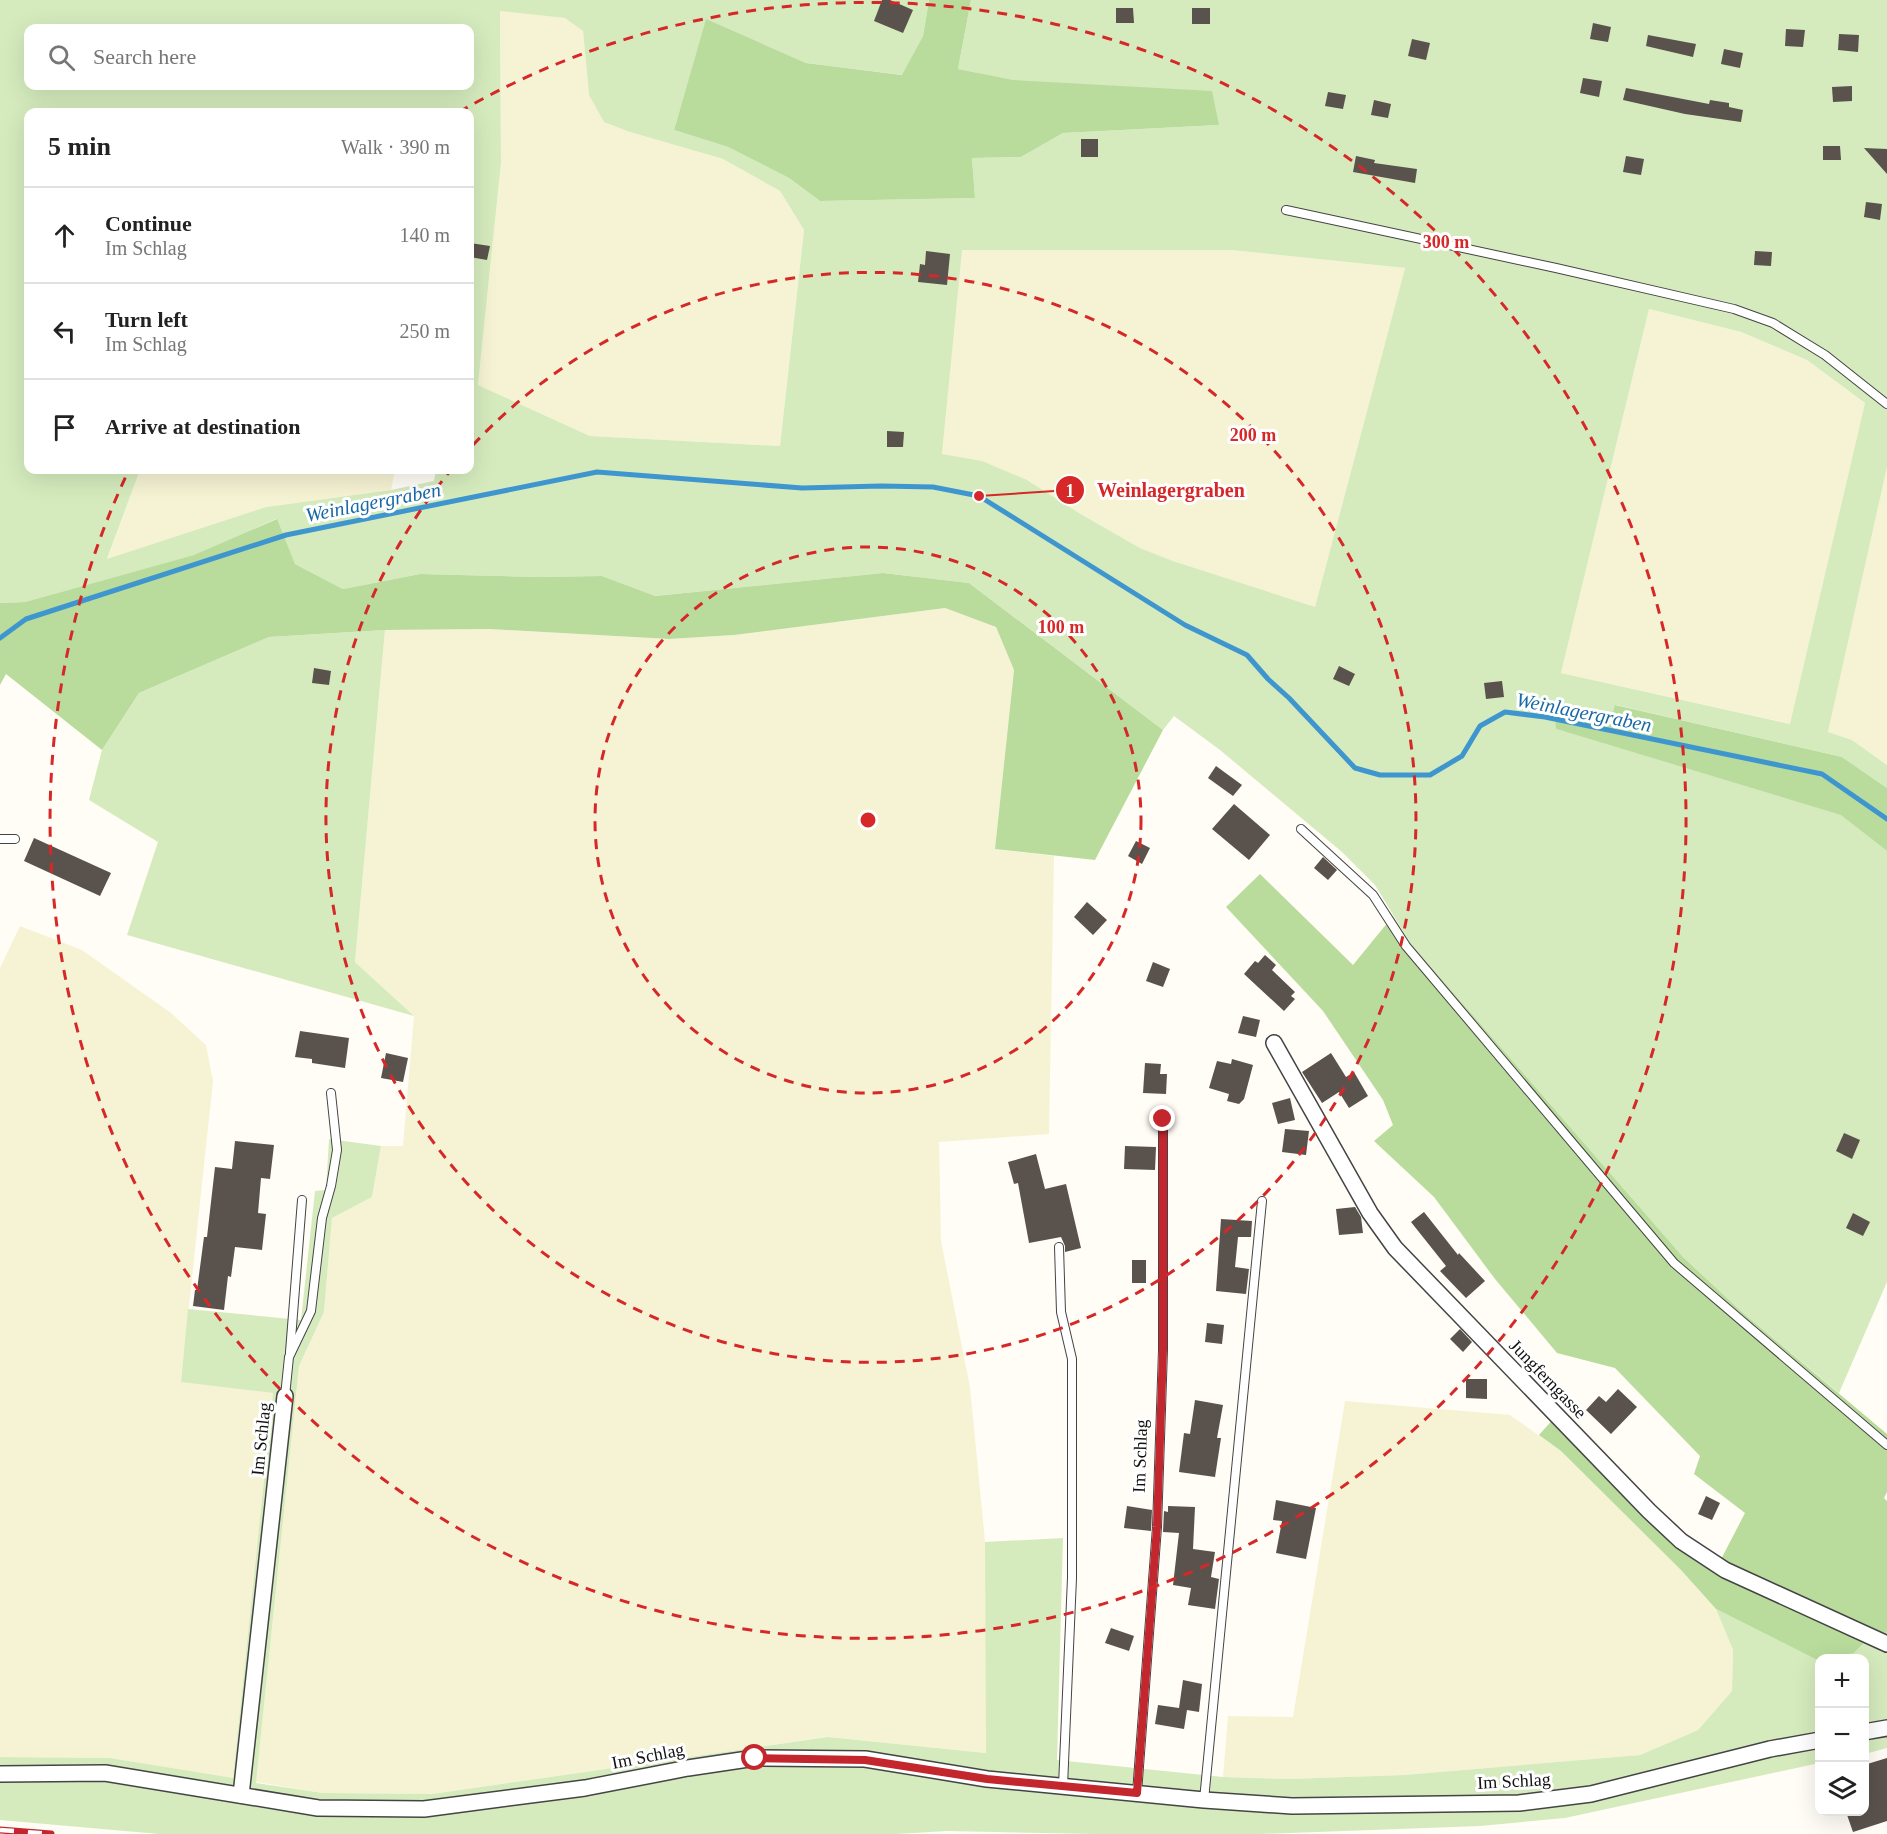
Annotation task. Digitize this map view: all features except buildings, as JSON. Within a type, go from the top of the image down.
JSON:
[{"type":"street","name":"Jungferngasse","points":[[1274,1043],[1370,1213],[1395,1248],[1649,1511],[1681,1541],[1725,1570],[1887,1644]]},
{"type":"street","name":"Im Schlag","points":[[241,1795],[285,1396]]},
{"type":"street","points":[[1869,1731],[1887,1728]]},
{"type":"street","name":"Im Schlag","points":[[0,1774],[105,1773],[318,1808],[424,1809],[585,1788],[755,1758],[865,1760],[987,1779],[1292,1806],[1519,1803],[1591,1794],[1770,1749],[1815,1741]]},
{"type":"lane","points":[[1286,210],[1734,309],[1773,323],[1825,355],[1887,404]]},
{"type":"lane","points":[[1301,829],[1373,895],[1406,946],[1674,1263],[1887,1445]]},
{"type":"lane","points":[[0,839],[15,838]]},
{"type":"lane","name":"Im Schlag","points":[[285,1396],[289,1357],[311,1311],[322,1218],[332,1186],[337,1150],[331,1093]]},
{"type":"lane","name":"Im Schlag","points":[[1137,1793],[1157,1527],[1163,1350],[1163,1119]]},
{"type":"lane","points":[[289,1357],[302,1200]]},
{"type":"lane","points":[[1204,1800],[1262,1201]]},
{"type":"lane","points":[[1059,1247],[1060,1312],[1072,1359],[1072,1578],[1063,1786]]},
{"type":"shaded area","points":[[500,10],[566,18],[583,31],[589,95],[630,132],[723,159],[780,191],[804,230],[780,446],[590,436],[478,385],[501,163]]},
{"type":"shaded area","points":[[961,250],[1231,250],[1405,268],[1315,608],[1140,548],[1027,480],[942,454]]},
{"type":"shaded area","points":[[1649,309],[1741,332],[1807,360],[1865,403],[1791,724],[1561,673]]},
{"type":"shaded area","points":[[1887,467],[1887,765],[1852,740],[1828,732]]},
{"type":"shaded area","points":[[139,474],[394,474],[391,490],[266,507],[107,560]]},
{"type":"shaded area","points":[[945,608],[996,627],[1014,670],[995,849],[1054,856],[1049,1134],[939,1142],[941,1241],[970,1387],[985,1541],[987,1753],[828,1737],[432,1794],[323,1793],[256,1782],[299,1366],[324,1312],[332,1218],[372,1197],[381,1146],[403,1146],[414,1016],[355,962],[385,630],[489,629],[669,639],[734,635]]},
{"type":"shaded area","points":[[20,926],[82,950],[171,1013],[206,1045],[213,1081],[181,1381],[273,1393],[233,1779],[110,1758],[0,1757],[0,968]]},
{"type":"shaded area","points":[[1345,1401],[1510,1415],[1561,1451],[1681,1570],[1716,1609],[1733,1650],[1732,1691],[1698,1730],[1640,1755],[1404,1775],[1289,1779],[1223,1777],[1228,1716],[1293,1717]]},
{"type":"green space","points":[[0,0],[929,0],[923,36],[903,75],[806,63],[706,20],[674,130],[728,147],[789,178],[820,201],[975,198],[972,158],[1021,157],[1063,133],[1219,125],[958,69],[971,0],[1887,0],[1887,467],[1828,732],[1852,740],[1887,765],[1887,788],[1842,757],[1616,705],[1610,724],[1555,708],[1556,729],[1842,815],[1887,851],[1887,1282],[1839,1393],[1742,1312],[1683,1257],[1411,944],[1375,885],[1342,852],[1220,750],[1174,716],[1163,730],[969,583],[883,573],[654,596],[602,576],[420,574],[343,589],[295,564],[276,519],[195,555],[25,602],[0,603]],"holes":[[[500,11],[565,18],[583,31],[589,95],[604,122],[630,132],[723,159],[780,191],[804,230],[780,446],[590,436],[478,385],[501,163]],[[962,250],[1231,250],[1405,268],[1315,607],[1140,548],[1027,480],[982,461],[942,454]],[[1649,309],[1741,332],[1807,360],[1865,403],[1790,724],[1561,673]]]},
{"type":"green space","points":[[929,0],[971,0],[958,69],[1013,80],[1212,91],[1219,125],[1063,133],[1021,157],[972,158],[975,198],[820,201],[789,178],[728,147],[674,130],[706,19],[806,63],[902,75],[923,36]]},
{"type":"green space","points":[[277,519],[295,564],[343,589],[420,574],[602,576],[655,596],[883,573],[969,583],[1163,730],[1095,860],[995,849],[1014,670],[996,627],[945,608],[734,635],[669,639],[489,629],[385,630],[269,637],[139,693],[102,750],[6,674],[0,685],[0,603],[25,602],[194,555]]},
{"type":"green space","points":[[385,630],[355,962],[414,1016],[127,935],[158,842],[89,800],[102,750],[139,693],[269,637]]},
{"type":"green space","points":[[1615,705],[1842,757],[1887,788],[1887,851],[1841,815],[1556,729],[1554,708],[1610,724]]},
{"type":"green space","points":[[1260,874],[1353,965],[1393,916],[1411,944],[1683,1257],[1742,1312],[1887,1434],[1887,1492],[1884,1498],[1887,1501],[1887,1633],[1875,1632],[1854,1653],[1815,1654],[1815,1659],[1716,1609],[1681,1570],[1561,1451],[1539,1435],[1555,1417],[1716,1569],[1745,1513],[1694,1474],[1700,1456],[1615,1368],[1557,1353],[1495,1279],[1434,1197],[1374,1141],[1393,1125],[1383,1100],[1323,1011],[1226,907]]},
{"type":"green space","points":[[329,1139],[381,1146],[372,1197],[332,1218],[324,1312],[299,1366],[256,1783],[323,1793],[432,1794],[828,1737],[986,1753],[985,1542],[1063,1538],[1057,1760],[1223,1777],[1289,1779],[1404,1775],[1640,1755],[1698,1730],[1732,1691],[1733,1650],[1716,1609],[1815,1659],[1815,1764],[1565,1818],[1480,1826],[1261,1834],[947,1831],[897,1834],[159,1834],[0,1820],[0,1757],[110,1758],[233,1778],[273,1393],[181,1382],[188,1309],[301,1320],[315,1191],[326,1190]]},
{"type":"green space","points":[[1875,1632],[1887,1633],[1887,1748],[1869,1753],[1869,1654],[1849,1654],[1854,1653]]},
{"type":"waterway","name":"Weinlagergraben","points":[[0,638],[26,619],[286,535],[597,472],[802,488],[933,487],[979,496],[1185,625],[1247,655],[1355,768],[1380,775],[1430,775],[1462,756],[1480,726],[1505,712],[1545,717],[1822,774],[1887,819]]},
{"type":"railway","points":[[0,1830],[51,1834]]},
{"type":"place","name":"Weinlagergraben","points":[[979,496]]},
{"type":"route","points":[[755,1758],[865,1760],[987,1779],[1137,1793],[1157,1527],[1163,1350],[1163,1119]]}]
